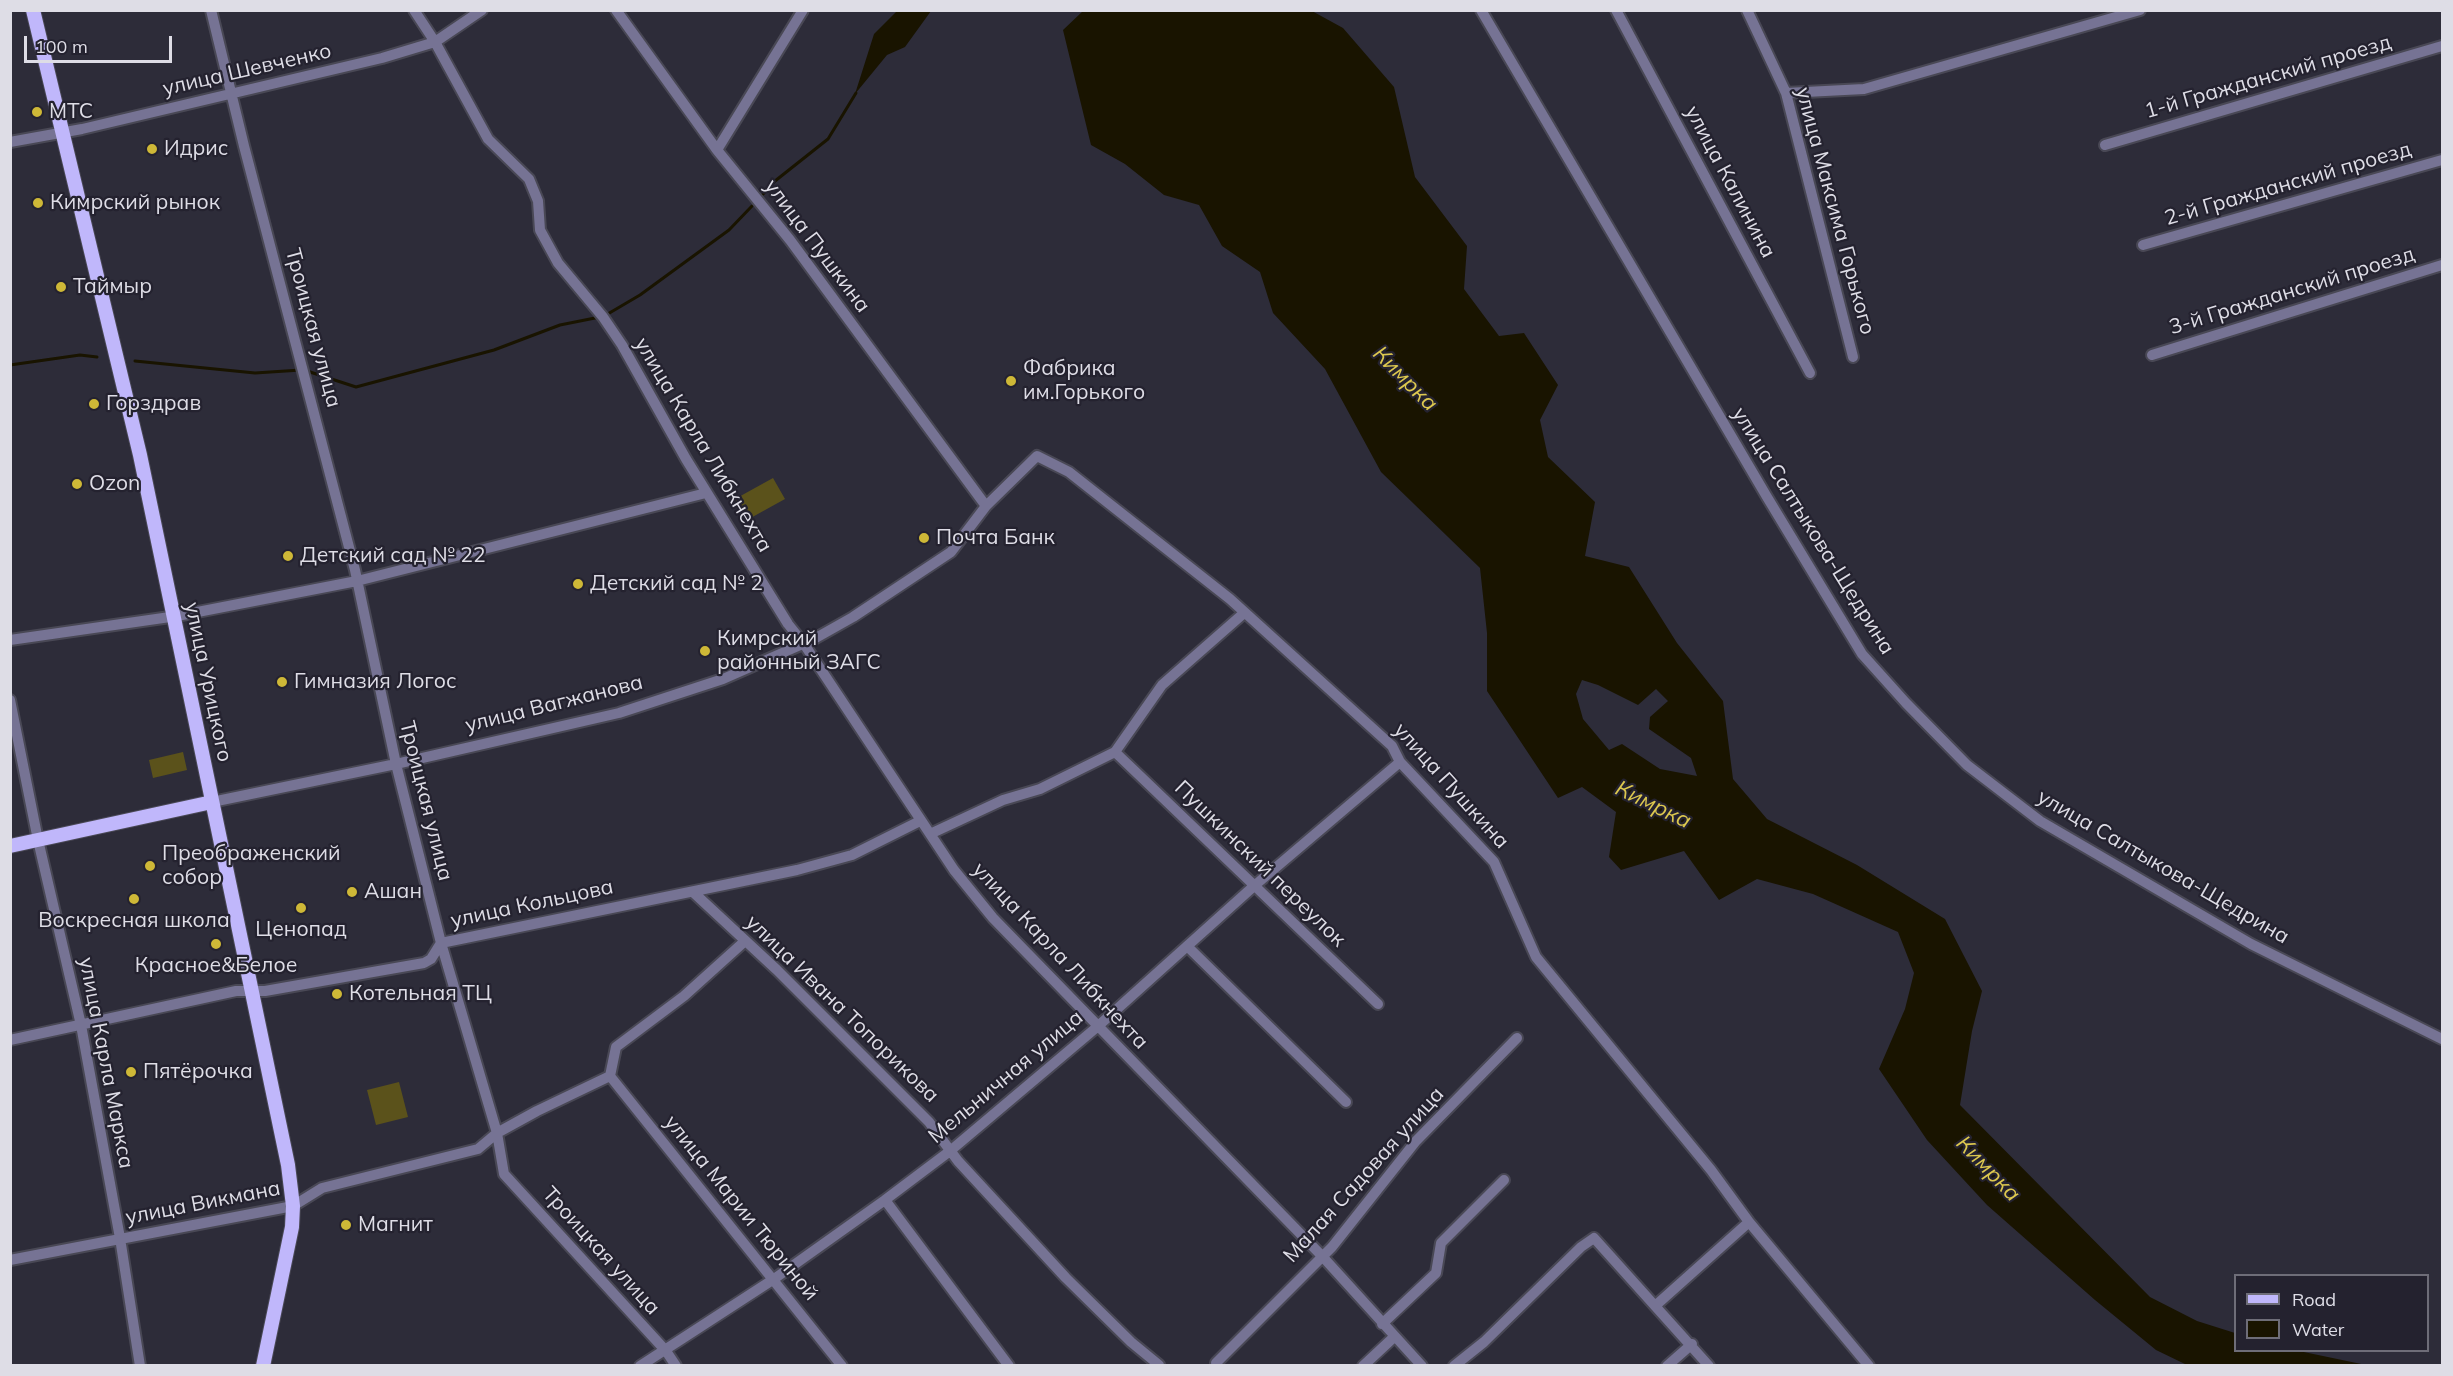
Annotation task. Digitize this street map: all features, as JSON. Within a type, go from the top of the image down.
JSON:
[{"type":"main road","name":"улица Урицкого","points":[[33,10],[140,455],[288,1165],[293,1206],[292,1227],[263,1365]]},
{"type":"main road","name":"улица Вагжанова","points":[[10,846],[212,802]]},
{"type":"street","name":"Троицкая улица","points":[[211,10],[328,462],[357,581],[396,764],[441,943],[497,1133],[504,1174],[666,1350],[676,1365]]},
{"type":"street","name":"улица Карла Либкнехта","points":[[414,10],[435,42],[488,139],[529,180],[538,201],[540,230],[558,263],[603,317],[622,345],[706,493],[788,624],[804,644],[954,870],[993,918],[1322,1256],[1422,1365]]},
{"type":"street","name":"улица Шевченко","points":[[10,142],[61,133],[382,58],[435,42],[482,10]]},
{"type":"street","name":"улица Пушкина","points":[[616,10],[717,150],[790,240],[986,506]]},
{"type":"street","points":[[717,150],[803,10]]},
{"type":"street","name":"улица Салтыкова-Щедрина","points":[[1481,10],[1761,487],[1862,654],[1905,703],[1967,765],[2040,821],[2251,944],[2442,1039]]},
{"type":"street","name":"улица Калинина","points":[[1616,10],[1810,373]]},
{"type":"street","name":"улица Максима Горького","points":[[1747,10],[1786,93],[1853,357]]},
{"type":"street","points":[[1786,93],[1864,89],[2140,10]]},
{"type":"street","name":"1-й Гражданский проезд","points":[[2105,145],[2442,46]]},
{"type":"street","name":"2-й Гражданский проезд","points":[[2143,245],[2442,160]]},
{"type":"street","name":"3-й Гражданский проезд","points":[[2152,355],[2442,265]]},
{"type":"street","name":"улица Пушкина","points":[[1037,456],[1069,472],[1244,613],[1392,746],[1400,762],[1494,862],[1536,957],[1867,1365]]},
{"type":"street","name":"улица Вагжанова","points":[[212,802],[396,764],[619,713],[723,679],[804,644],[852,617],[951,552],[986,506],[1037,456]]},
{"type":"street","points":[[10,640],[173,616],[357,581],[706,493]]},
{"type":"street","points":[[930,834],[1003,800],[1040,789],[1116,753],[1162,685],[1244,613]]},
{"type":"street","name":"улица Карла Маркса","points":[[10,700],[38,840],[81,1025],[120,1238],[140,1365]]},
{"type":"street","name":"Пушкинский переулок","points":[[1116,753],[1378,1004]]},
{"type":"street","name":"Мельничная улица","points":[[640,1365],[774,1279],[885,1200],[950,1150],[1097,1026],[1254,886],[1400,762]]},
{"type":"street","name":"улица Кольцова","points":[[10,1040],[236,991],[265,991],[424,963],[431,959],[441,943],[797,870],[852,855],[920,821]]},
{"type":"street","name":"улица Ивана Топорикова","points":[[693,891],[777,970],[929,1122],[950,1150],[1066,1278],[1131,1342],[1159,1365]]},
{"type":"street","points":[[610,1076],[616,1047],[684,996],[744,941]]},
{"type":"street","points":[[1187,946],[1346,1102]]},
{"type":"street","name":"Малая Садовая улица","points":[[1216,1363],[1332,1247],[1416,1141],[1517,1038]]},
{"type":"street","name":"улица Викмана","points":[[10,1260],[293,1206],[322,1188],[478,1149],[497,1133],[610,1076]]},
{"type":"street","name":"улица Марии Тюриной","points":[[610,1076],[842,1365]]},
{"type":"street","points":[[1382,1324],[1436,1273],[1441,1243],[1503,1180]]},
{"type":"street","points":[[885,1200],[1010,1365]]},
{"type":"street","points":[[1656,1305],[1749,1222]]},
{"type":"street","points":[[1454,1365],[1484,1342],[1581,1247],[1594,1238],[1709,1365]]},
{"type":"street","points":[[1363,1365],[1394,1337]]},
{"type":"street","points":[[1667,1365],[1692,1344]]},
{"type":"shaded area","points":[[773,478],[785,499],[747,520],[735,499]]},
{"type":"shaded area","points":[[183,752],[187,770],[153,778],[149,760]]},
{"type":"shaded area","points":[[399,1082],[408,1117],[376,1125],[367,1090]]},
{"type":"water","points":[[897,11],[931,11],[905,47],[887,55],[855,94],[874,34]]},
{"type":"water","name":"Кимрка","points":[[1083,11],[1312,11],[1343,28],[1394,87],[1415,177],[1467,246],[1464,289],[1499,336],[1524,333],[1558,385],[1540,420],[1548,457],[1595,502],[1585,556],[1629,567],[1677,643],[1723,701],[1733,779],[1767,819],[1857,865],[1945,919],[1982,991],[1972,1031],[1960,1105],[2150,1297],[2197,1321],[2234,1333],[2234,1352],[2304,1352],[2366,1365],[2187,1365],[2156,1350],[1987,1205],[1927,1140],[1879,1069],[1905,1009],[1914,973],[1898,932],[1813,894],[1757,879],[1719,900],[1684,851],[1621,870],[1609,857],[1616,812],[1582,787],[1558,798],[1487,691],[1487,633],[1480,568],[1381,472],[1325,369],[1273,313],[1260,272],[1222,246],[1199,205],[1164,195],[1125,164],[1091,145],[1063,30]],"holes":[[[1582,680],[1598,685],[1638,705],[1656,689],[1668,701],[1650,717],[1649,729],[1691,758],[1697,776],[1660,769],[1622,744],[1609,750],[1583,719],[1576,694]]]},
{"type":"waterway","points":[[763,194],[775,181],[828,139],[856,93]]},
{"type":"waterway","points":[[606,315],[640,295],[729,230],[752,206]]},
{"type":"waterway","points":[[307,371],[356,387],[494,350],[560,325],[600,317]]},
{"type":"waterway","points":[[10,365],[80,355],[97,357]]},
{"type":"waterway","points":[[135,361],[255,373],[301,370]]},
{"type":"place","name":"МТС","points":[[37,112]]},
{"type":"place","name":"Идрис","points":[[152,149]]},
{"type":"place","name":"Кимрский рынок","points":[[38,203]]},
{"type":"place","name":"Таймыр","points":[[61,287]]},
{"type":"place","name":"Фабрика им.Горького","points":[[1011,381]]},
{"type":"place","name":"Горздрав","points":[[94,404]]},
{"type":"place","name":"Ozon","points":[[77,484]]},
{"type":"place","name":"Почта Банк","points":[[924,538]]},
{"type":"place","name":"Детский сад № 22","points":[[288,556]]},
{"type":"place","name":"Детский сад № 2","points":[[578,584]]},
{"type":"place","name":"Кимрский районный ЗАГС","points":[[705,651]]},
{"type":"place","name":"Гимназия Логос","points":[[282,682]]},
{"type":"place","name":"Преображенский собор","points":[[150,866]]},
{"type":"place","name":"Ашан","points":[[352,892]]},
{"type":"place","name":"Воскресная школа","points":[[134,899]]},
{"type":"place","name":"Ценопад","points":[[301,908]]},
{"type":"place","name":"Красное&Белое","points":[[216,944]]},
{"type":"place","name":"Котельная ТЦ","points":[[337,994]]},
{"type":"place","name":"Пятёрочка","points":[[131,1072]]},
{"type":"place","name":"Магнит","points":[[346,1225]]}]
